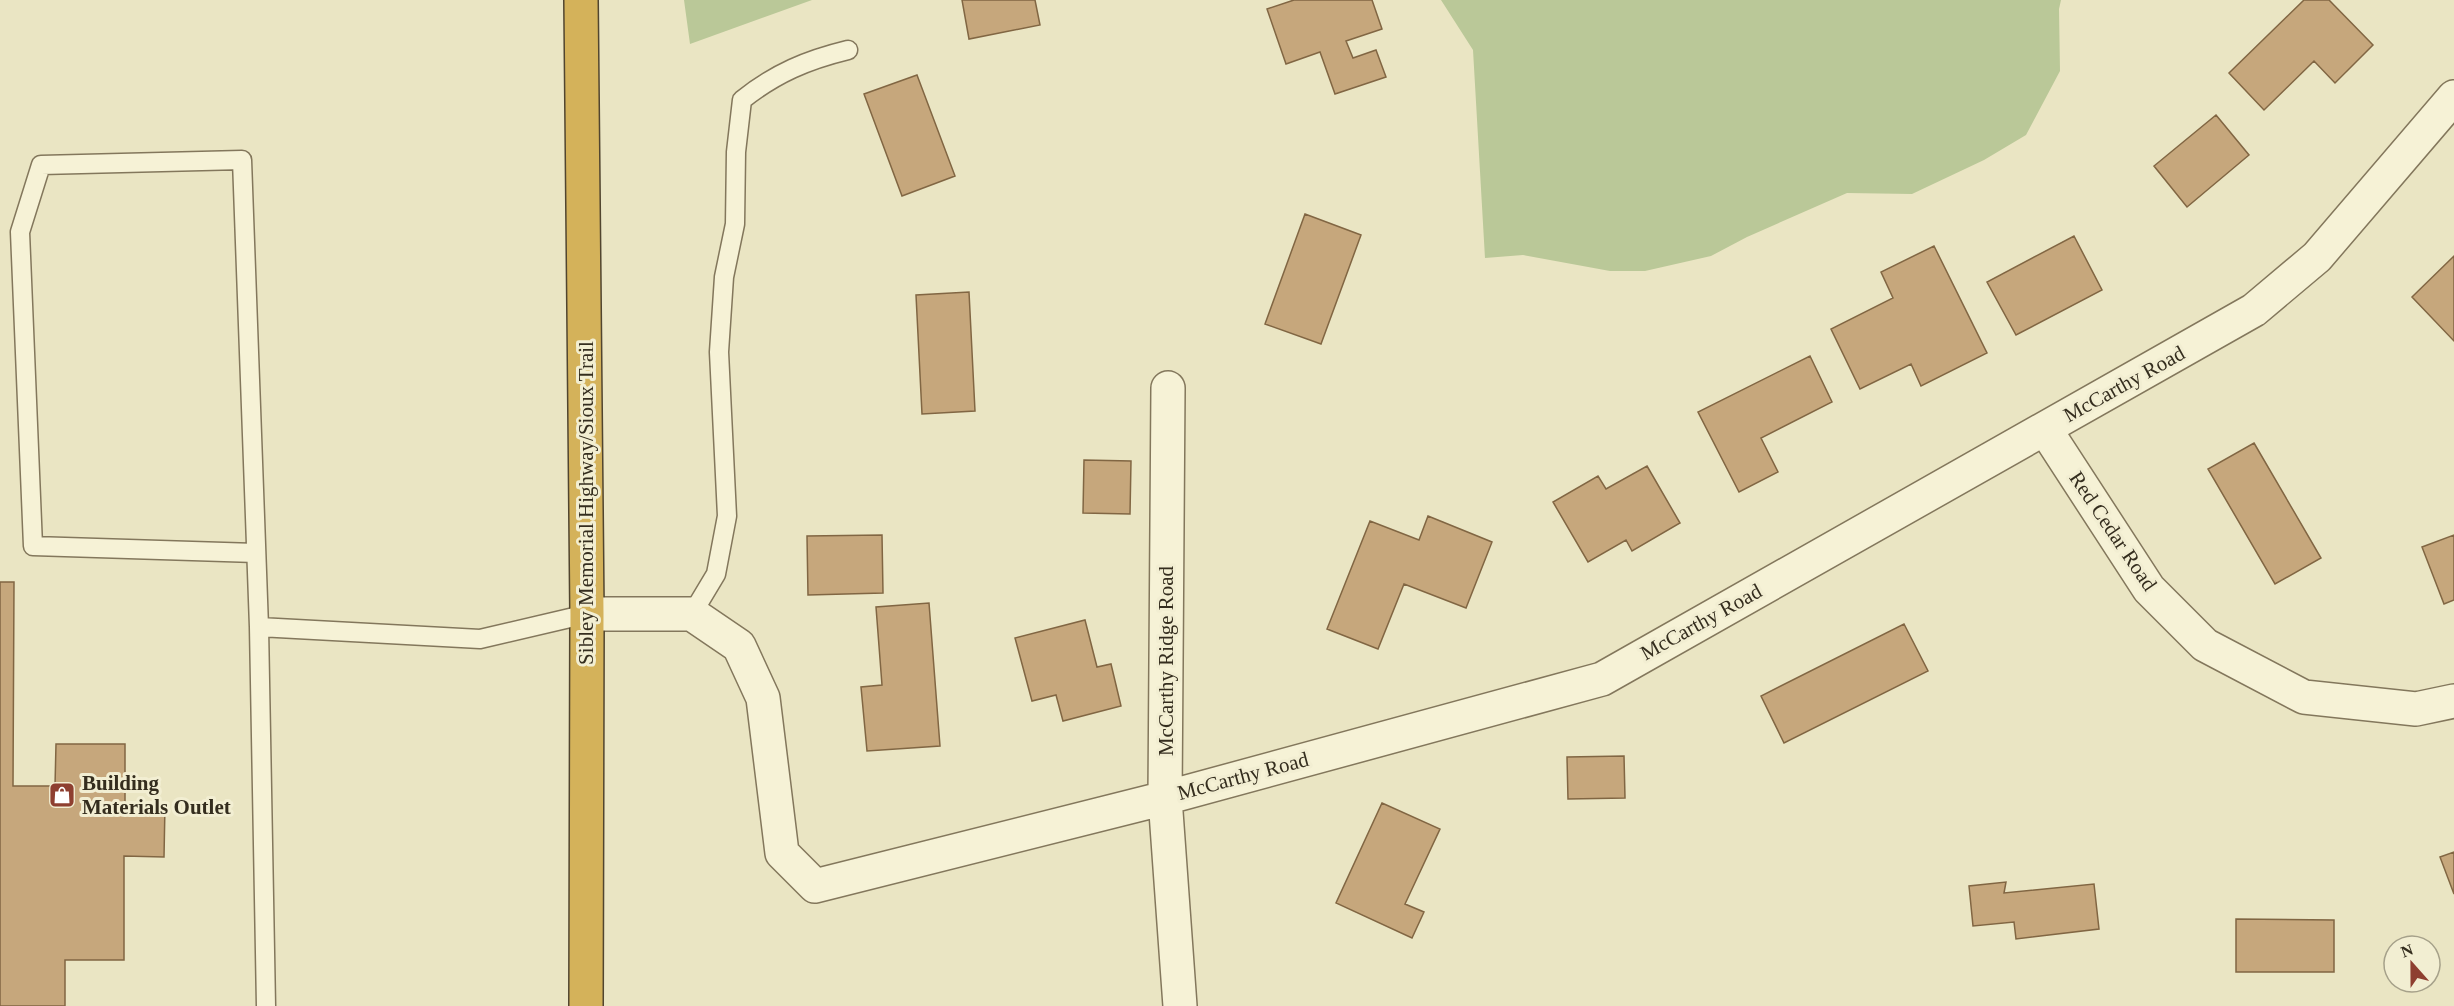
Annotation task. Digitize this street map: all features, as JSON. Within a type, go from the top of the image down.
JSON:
[{"type":"highway","name":"Sibley Memorial Highway/Sioux Trail","points":[[581,0],[587,614],[586,1006]]},
{"type":"street","name":"McCarthy Road","points":[[692,614],[739,646],[763,698],[782,853],[815,886],[1165,798],[1602,679],[2254,310],[2317,257],[2454,97]]},
{"type":"street","name":"McCarthy Ridge Road","points":[[1167,388],[1165,798],[1180,1006]]},
{"type":"street","name":"Red Cedar Road","points":[[2045,429],[2149,589],[2205,645],[2304,697],[2416,710],[2454,701]]},
{"type":"street","points":[[587,614],[692,614]]},
{"type":"lane","points":[[692,614],[716,574],[728,516],[719,352],[724,277],[735,224],[736,152],[742,99],[769,78],[818,57],[848,50]]},
{"type":"lane","points":[[256,553],[33,546],[20,232],[41,165],[242,160],[259,627],[266,1006]]},
{"type":"lane","points":[[259,627],[480,639],[587,614]]},
{"type":"green space","points":[[684,0],[812,0],[690,44]]},
{"type":"green space","points":[[1441,0],[2061,0],[2059,9],[2060,71],[2026,135],[1984,160],[1912,194],[1847,193],[1747,237],[1711,256],[1645,271],[1610,271],[1523,255],[1485,258],[1473,50]]},
{"type":"building","points":[[962,0],[1035,0],[1040,25],[969,39]]},
{"type":"building","points":[[1294,0],[1372,0],[1382,29],[1346,41],[1353,58],[1376,50],[1386,77],[1335,94],[1320,52],[1286,64],[1267,9]]},
{"type":"building","points":[[2304,0],[2329,0],[2373,45],[2335,83],[2314,61],[2264,110],[2229,73]]},
{"type":"building","points":[[917,75],[955,176],[902,196],[864,94]]},
{"type":"building","points":[[2216,115],[2249,155],[2187,207],[2154,166]]},
{"type":"building","points":[[1305,214],[1361,235],[1321,344],[1265,324]]},
{"type":"building","points":[[2074,236],[2102,290],[2016,335],[1987,282]]},
{"type":"building","points":[[1934,246],[1987,353],[1921,386],[1911,364],[1860,389],[1831,329],[1893,298],[1881,272]]},
{"type":"building","points":[[2454,256],[2454,341],[2412,297]]},
{"type":"building","points":[[969,292],[975,411],[922,414],[916,295]]},
{"type":"building","points":[[1810,356],[1832,402],[1761,438],[1778,472],[1739,492],[1698,412]]},
{"type":"building","points":[[2254,443],[2321,558],[2275,584],[2208,469]]},
{"type":"building","points":[[1084,460],[1131,461],[1130,514],[1083,513]]},
{"type":"building","points":[[1647,466],[1680,523],[1632,551],[1626,540],[1588,562],[1553,502],[1598,476],[1606,489]]},
{"type":"building","points":[[1428,516],[1492,542],[1466,608],[1404,584],[1378,649],[1327,629],[1370,521],[1419,540]]},
{"type":"building","points":[[882,535],[883,593],[808,595],[807,536]]},
{"type":"building","points":[[2454,535],[2454,600],[2444,604],[2422,547]]},
{"type":"building","name":"Building Materials Outlet","points":[[0,582],[14,582],[13,786],[55,786],[56,744],[125,744],[125,805],[165,805],[164,857],[124,856],[124,960],[65,960],[65,1006],[0,1006]]},
{"type":"building","points":[[929,603],[940,746],[867,751],[861,687],[882,685],[876,607]]},
{"type":"building","points":[[1085,620],[1097,667],[1111,664],[1121,706],[1063,721],[1056,695],[1032,701],[1015,638]]},
{"type":"building","points":[[1904,624],[1928,671],[1784,743],[1761,696]]},
{"type":"building","points":[[1624,756],[1625,798],[1568,799],[1567,757]]},
{"type":"building","points":[[1382,803],[1440,829],[1405,904],[1424,912],[1412,938],[1336,903]]},
{"type":"building","points":[[2454,852],[2454,894],[2440,857]]},
{"type":"building","points":[[2006,882],[2004,893],[2094,884],[2099,929],[2016,939],[2014,922],[1973,926],[1969,886]]},
{"type":"building","points":[[2236,919],[2334,920],[2334,972],[2236,972]]},
{"type":"place","name":"Building Materials Outlet","points":[[62,795]]}]
